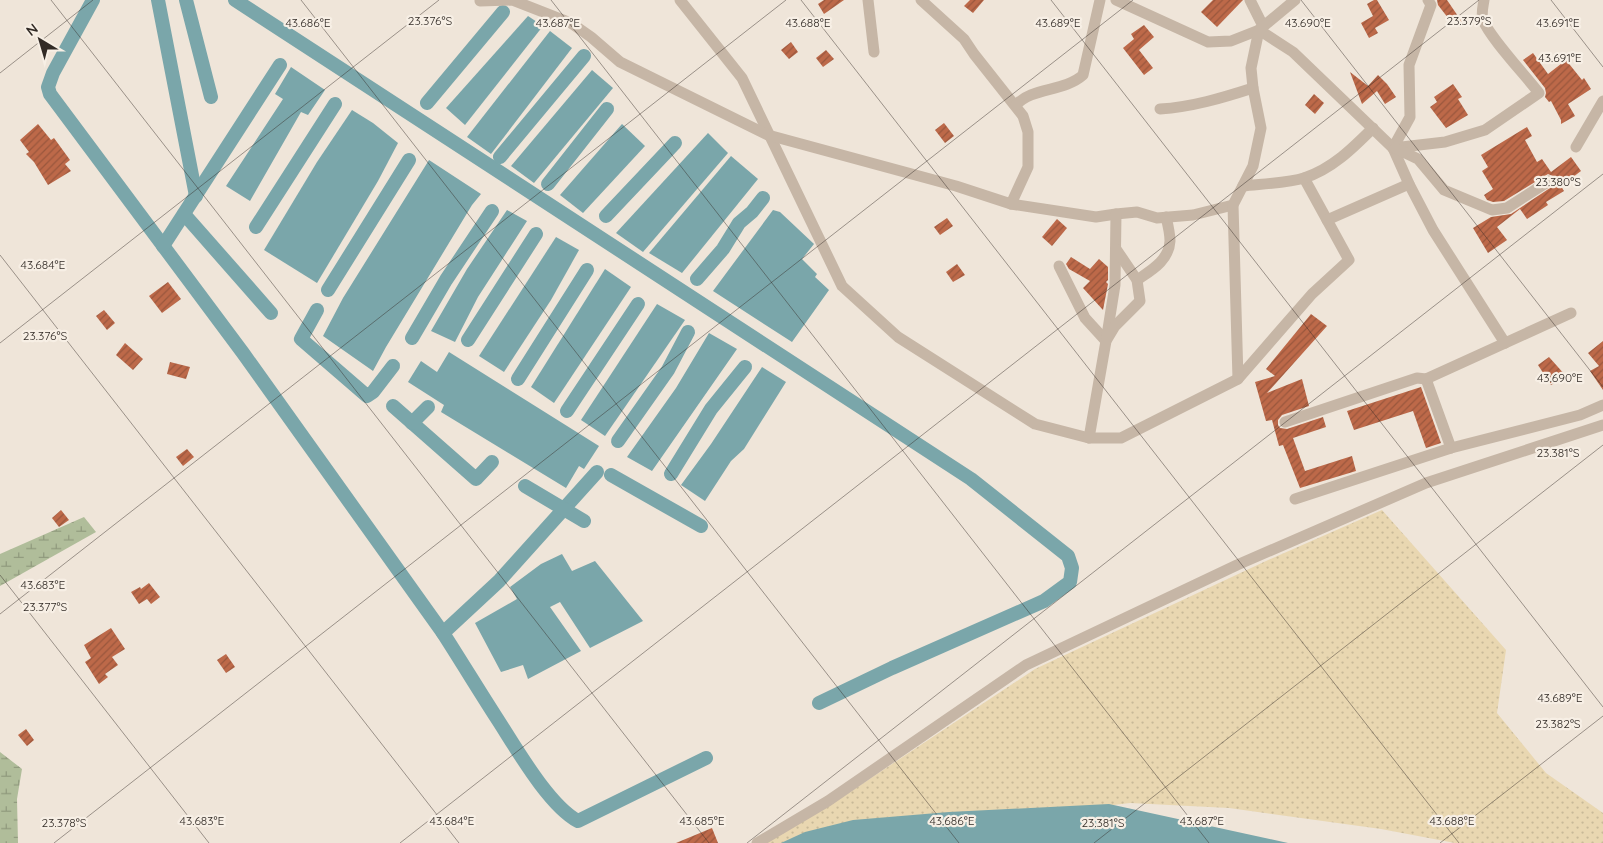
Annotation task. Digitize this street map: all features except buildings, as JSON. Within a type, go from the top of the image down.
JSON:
[{"type":"street","points":[[480,1],[512,0],[571,23],[591,37],[620,62],[768,135],[956,186],[1011,204],[1096,217],[1137,212],[1157,218],[1194,215],[1233,205]]},
{"type":"street","points":[[680,0],[742,78],[842,286],[898,337],[1035,424],[1089,438],[1121,438],[1238,379],[1312,294],[1348,260],[1304,178]]},
{"type":"street","points":[[868,0],[874,52]]},
{"type":"street","points":[[922,0],[964,39],[1023,116],[1028,132],[1028,167],[1011,204]]},
{"type":"street","points":[[1016,105],[1023,97],[1075,82],[1083,75],[1100,0]]},
{"type":"street","points":[[1116,0],[1208,42],[1231,41],[1261,28],[1296,0]]},
{"type":"street","points":[[1250,0],[1261,28],[1293,52],[1393,148],[1433,230],[1505,343]]},
{"type":"street","points":[[1393,148],[1410,117],[1409,65],[1431,5],[1428,0]]},
{"type":"street","points":[[1393,148],[1445,142],[1485,130],[1539,93],[1495,39],[1484,21],[1482,12],[1484,0]]},
{"type":"street","points":[[1238,379],[1233,205],[1253,166],[1261,128],[1251,68],[1261,28]]},
{"type":"street","points":[[1160,110],[1179,108],[1222,98],[1253,88]]},
{"type":"street","points":[[1576,147],[1603,102]]},
{"type":"street","points":[[1243,186],[1304,178],[1328,168],[1356,146],[1373,128]]},
{"type":"street","points":[[1393,148],[1418,159],[1444,190],[1492,210],[1507,208],[1549,181]]},
{"type":"street","points":[[1326,220],[1409,184]]},
{"type":"street","points":[[1089,438],[1115,285],[1116,214]]},
{"type":"street","points":[[1137,280],[1158,266],[1168,251],[1170,242],[1166,217]]},
{"type":"street","points":[[1106,342],[1115,326],[1140,301],[1137,280],[1116,249]]},
{"type":"street","points":[[1058,266],[1085,318],[1106,342]]},
{"type":"street","points":[[1285,422],[1417,378],[1426,379],[1572,313]]},
{"type":"street","points":[[1426,379],[1451,448]]},
{"type":"street","points":[[1295,499],[1451,448],[1580,415],[1603,405]]},
{"type":"street","points":[[756,843],[828,801],[1026,665],[1237,565],[1426,483],[1603,424]]},
{"type":"street","points":[[1498,435],[1499,458]]},
{"type":"green space","points":[[84,517],[96,532],[0,586],[0,554]]},
{"type":"green space","points":[[0,752],[22,769],[17,799],[18,843],[0,843]]},
{"type":"sand","points":[[1382,510],[1506,650],[1497,713],[1546,773],[1603,813],[1603,843],[1455,843],[1381,829],[1229,808],[1130,803],[820,843],[763,843],[850,792],[1035,669],[1266,561]]},
{"type":"water","points":[[528,16],[543,26],[465,125],[446,108]]},
{"type":"water","points":[[550,31],[572,48],[491,154],[467,137]]},
{"type":"water","points":[[291,67],[325,90],[308,115],[301,112],[250,201],[226,186],[283,99],[275,94]]},
{"type":"water","points":[[592,70],[613,88],[534,183],[511,166]]},
{"type":"water","points":[[352,110],[373,123],[398,143],[378,181],[317,283],[264,250],[317,162]]},
{"type":"water","points":[[622,124],[645,146],[583,213],[560,195]]},
{"type":"water","points":[[708,133],[728,153],[643,252],[616,233]]},
{"type":"water","points":[[731,156],[758,179],[682,273],[649,253]]},
{"type":"water","points":[[429,160],[481,194],[472,205],[373,371],[323,336],[343,298]]},
{"type":"water","points":[[507,210],[527,221],[478,297],[455,342],[431,331],[467,269]]},
{"type":"water","points":[[773,210],[780,212],[814,244],[802,259],[817,274],[815,277],[829,290],[792,342],[713,291]]},
{"type":"water","points":[[556,237],[579,250],[551,300],[504,372],[479,356]]},
{"type":"water","points":[[605,269],[631,287],[554,403],[531,387]]},
{"type":"water","points":[[657,304],[685,320],[605,436],[581,420]]},
{"type":"water","points":[[709,333],[737,349],[652,471],[627,457],[676,388]]},
{"type":"water","points":[[449,352],[599,446],[584,469],[579,466],[566,488],[441,412],[444,405],[408,382],[421,361],[437,372]]},
{"type":"water","points":[[762,367],[786,382],[744,449],[731,461],[705,501],[681,485],[711,444]]},
{"type":"water","points":[[562,554],[572,571],[595,561],[643,621],[590,648],[560,602],[550,607],[581,651],[528,679],[523,665],[501,672],[475,623],[517,599],[510,587],[541,564]]},
{"type":"water","points":[[1109,804],[1288,843],[781,843],[805,832],[853,820],[949,812]]},
{"type":"waterway","points":[[93,0],[53,73],[48,87],[50,94],[243,353],[443,633],[499,581],[597,472]]},
{"type":"waterway","points":[[158,0],[196,196]]},
{"type":"waterway","points":[[186,0],[211,97]]},
{"type":"waterway","points":[[235,0],[971,479],[1068,556],[1072,568],[1070,582],[1044,601],[892,668],[819,703]]},
{"type":"waterway","points":[[427,103],[503,12]]},
{"type":"waterway","points":[[500,157],[584,56]]},
{"type":"waterway","points":[[163,246],[280,65]]},
{"type":"waterway","points":[[256,227],[335,104]]},
{"type":"waterway","points":[[548,184],[607,109]]},
{"type":"waterway","points":[[606,216],[675,143]]},
{"type":"waterway","points":[[328,290],[409,160]]},
{"type":"waterway","points":[[697,279],[723,249],[739,223],[752,212],[763,198]]},
{"type":"waterway","points":[[412,338],[446,280],[492,211]]},
{"type":"waterway","points":[[184,214],[271,313]]},
{"type":"waterway","points":[[468,340],[536,234]]},
{"type":"waterway","points":[[518,379],[587,270]]},
{"type":"waterway","points":[[567,411],[638,304]]},
{"type":"waterway","points":[[317,310],[301,339],[367,396],[373,392],[393,366]]},
{"type":"waterway","points":[[618,441],[668,370],[688,332]]},
{"type":"waterway","points":[[671,474],[711,409],[745,367]]},
{"type":"waterway","points":[[393,406],[476,479],[492,462]]},
{"type":"waterway","points":[[412,423],[428,407]]},
{"type":"waterway","points":[[611,475],[701,526]]},
{"type":"waterway","points":[[525,486],[584,521]]},
{"type":"waterway","points":[[443,633],[533,774],[555,802],[578,821],[706,758]]}]
